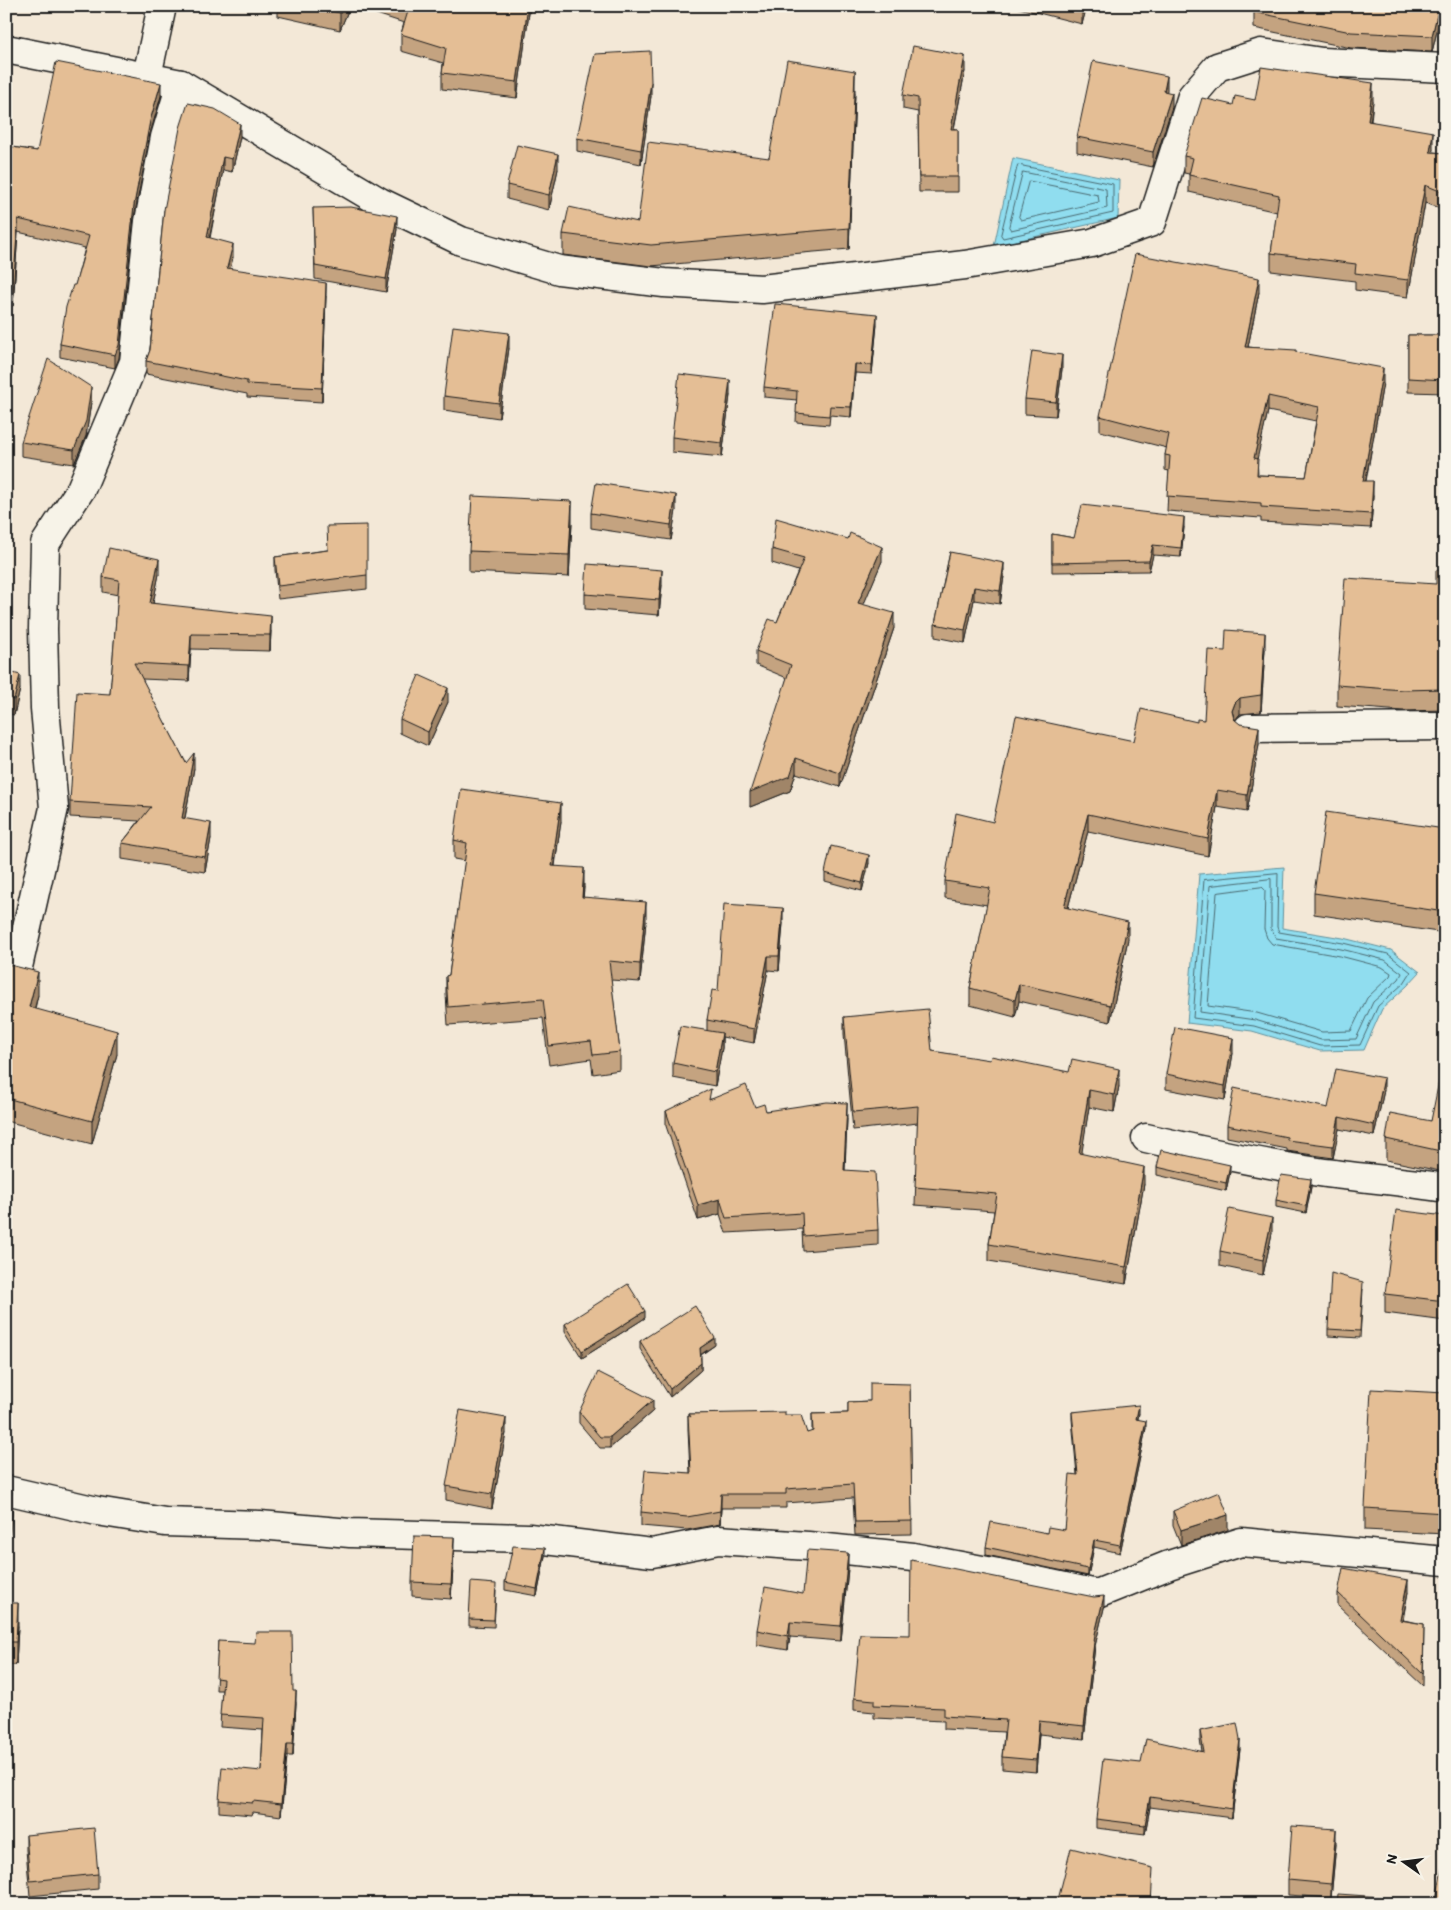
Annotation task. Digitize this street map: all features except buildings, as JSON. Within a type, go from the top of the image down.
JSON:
[{"type":"street","points":[[147,76],[162,6]]},
{"type":"street","points":[[6,49],[181,84],[380,202],[461,241],[559,270],[664,283],[762,289],[966,265],[1092,243],[1152,222],[1192,96],[1217,67],[1261,53],[1322,62],[1445,68]]},
{"type":"street","points":[[18,967],[54,808],[45,708],[43,649],[45,544],[81,489],[134,362],[149,221],[165,137],[181,84]]},
{"type":"street","points":[[1248,728],[1445,726]]},
{"type":"street","points":[[1146,1138],[1222,1156],[1445,1188]]},
{"type":"street","points":[[6,1490],[96,1512],[166,1522],[260,1525],[350,1533],[529,1538],[652,1553],[718,1540],[808,1546],[913,1558],[1014,1576],[1097,1594],[1169,1565],[1242,1542],[1445,1561]]},
{"type":"water","points":[[1013,158],[1119,180],[1118,218],[994,246]]},
{"type":"water","points":[[1284,867],[1282,928],[1343,938],[1391,950],[1420,972],[1382,1009],[1364,1050],[1320,1051],[1252,1031],[1187,1023],[1199,874]]}]
